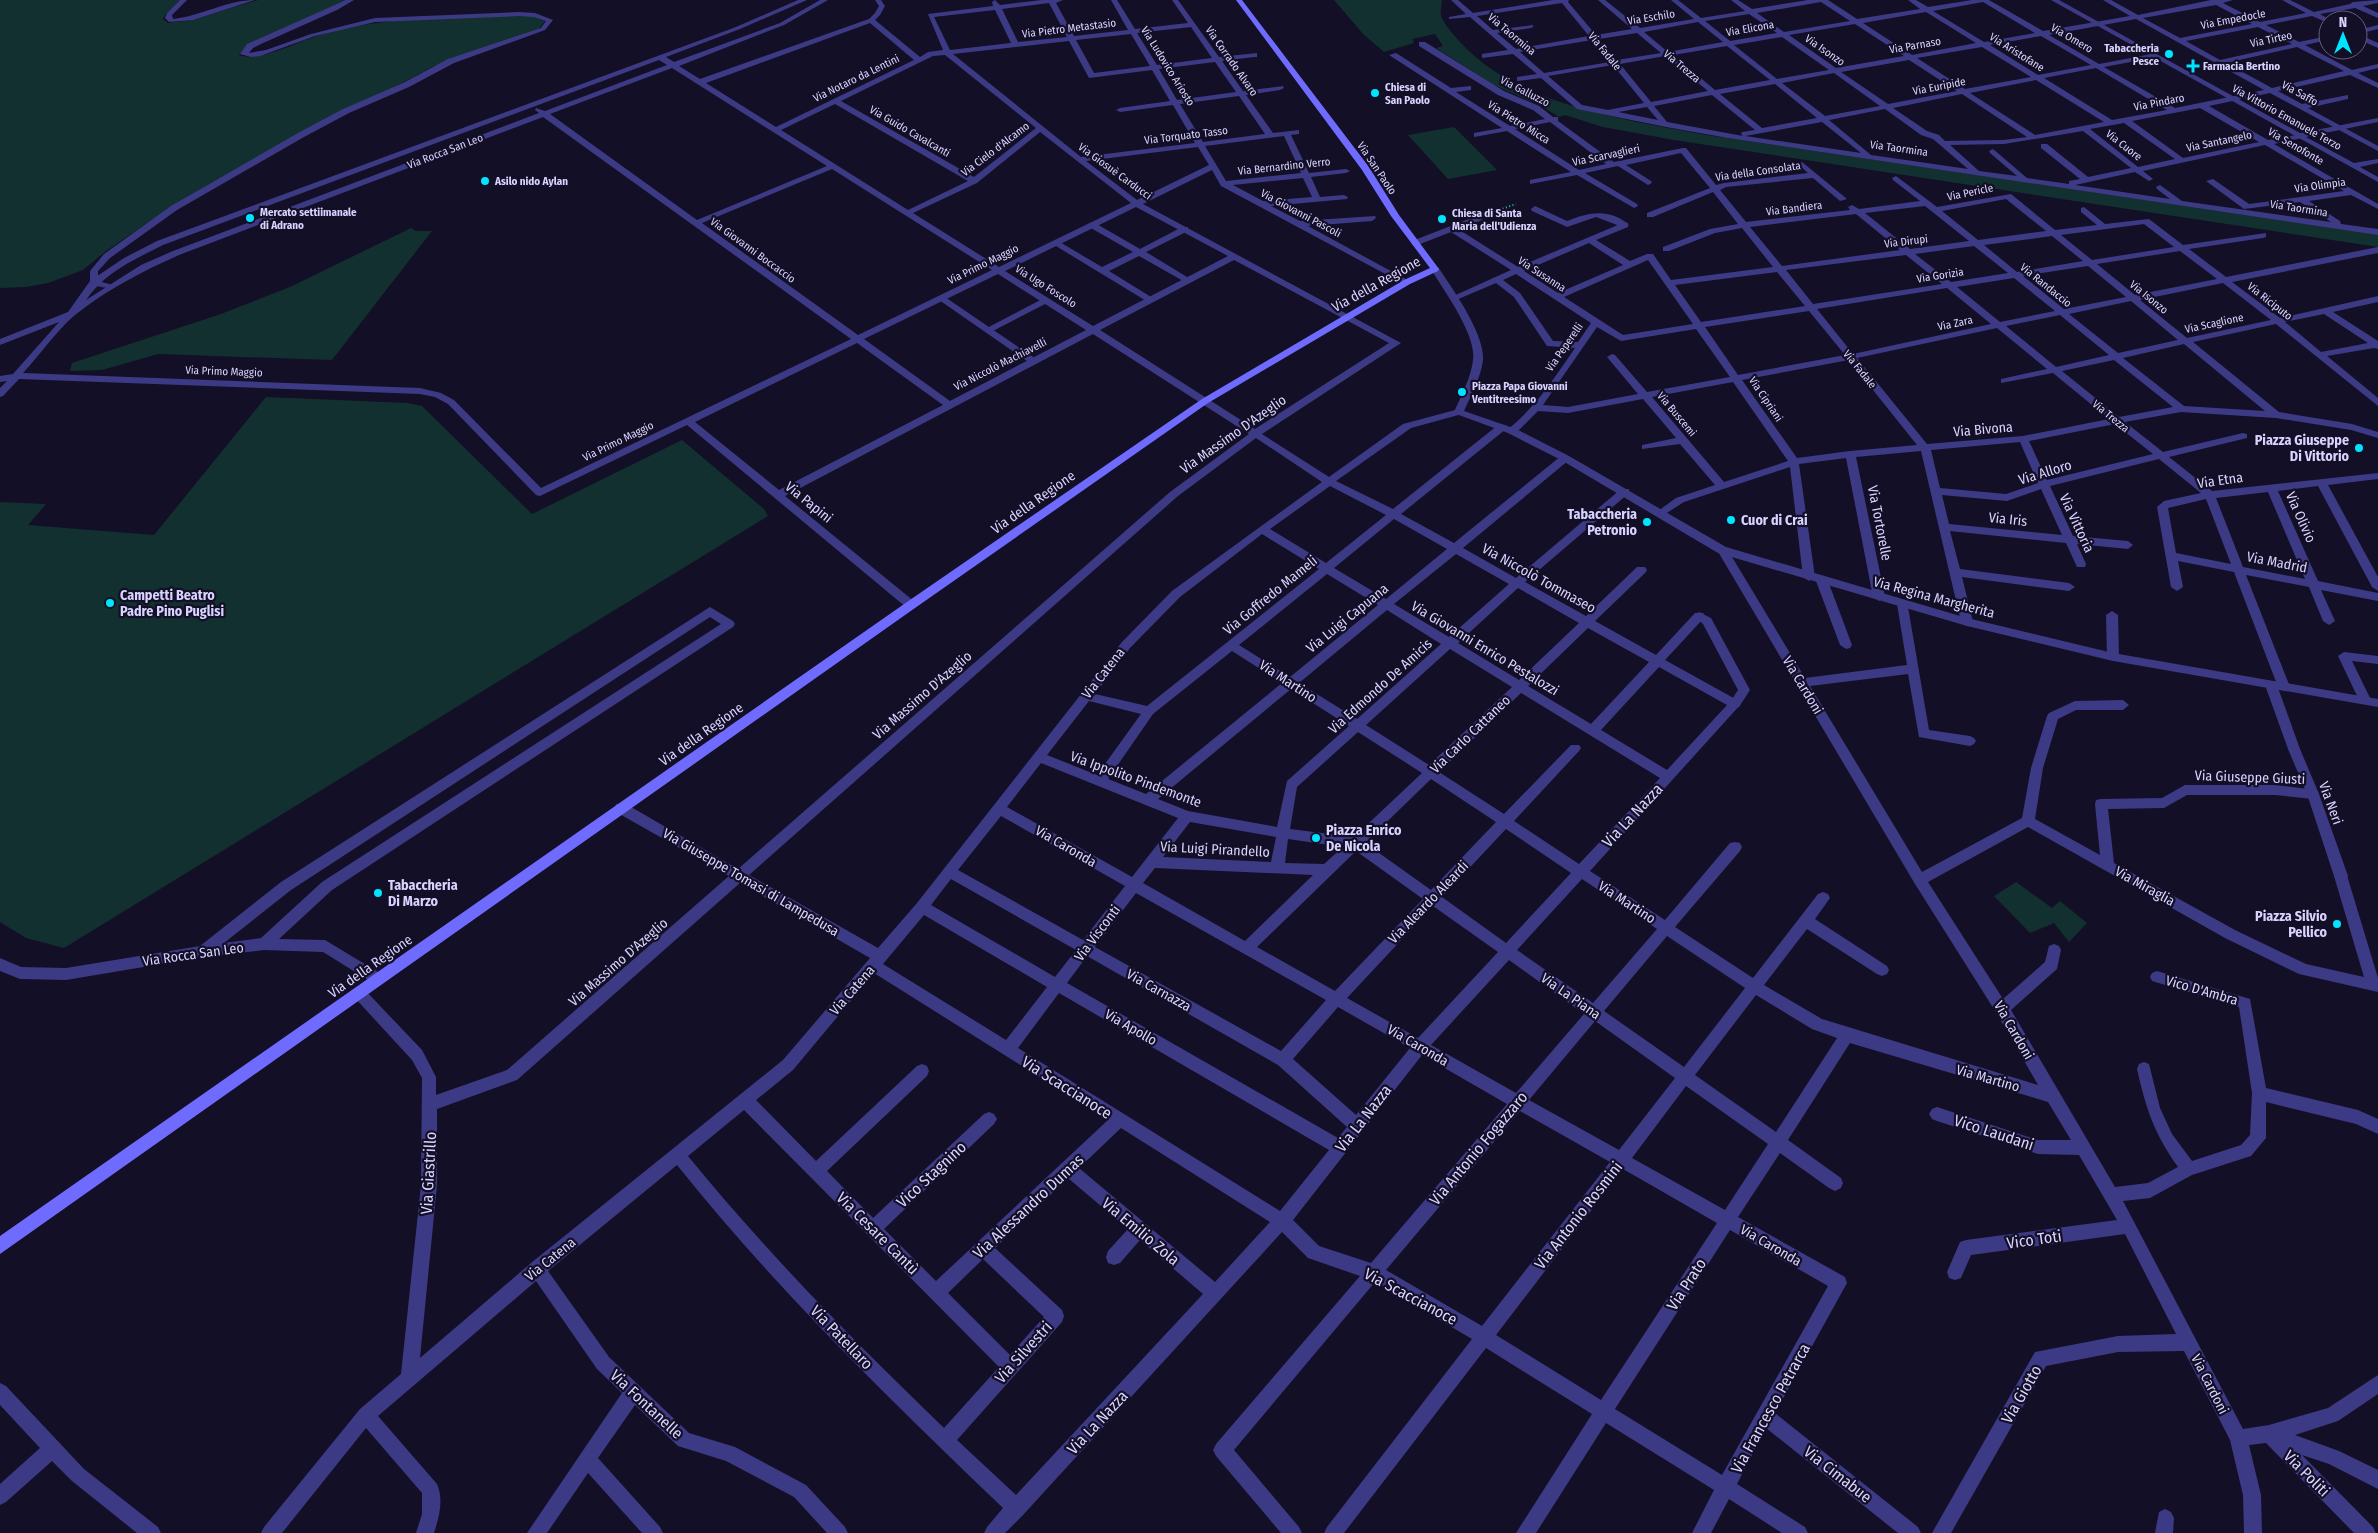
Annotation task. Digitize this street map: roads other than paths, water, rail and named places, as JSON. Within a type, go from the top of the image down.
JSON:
[{"type":"main road","name":"Via San Paolo","points":[[1239,0],[1366,169],[1415,243],[1435,269]]},
{"type":"main road","name":"Via della Regione","points":[[0,1246],[621,808],[1205,401],[1407,282],[1435,269]]},
{"type":"street","points":[[184,0],[169,14],[168,18],[171,21],[191,19],[252,0]]},
{"type":"street","points":[[110,287],[93,282],[94,271],[107,256],[174,208],[301,134],[346,111],[406,85],[451,61],[543,30],[550,20],[535,14],[384,19],[359,23],[312,35],[268,52],[244,54],[250,46],[336,9],[351,0]]},
{"type":"street","name":"Via Rocca San Leo","points":[[0,394],[71,314],[93,282],[127,260],[160,243],[738,28],[804,0]]},
{"type":"street","name":"Via Rocca San Leo","points":[[71,314],[110,287],[144,267],[176,253],[782,24],[825,0]]},
{"type":"street","points":[[700,82],[871,20],[878,14],[882,6],[878,0]]},
{"type":"street","points":[[994,0],[1016,45]]},
{"type":"street","points":[[997,8],[1060,0]]},
{"type":"street","name":"Via Ludovico Ariosto","points":[[1114,0],[1203,145]]},
{"type":"street","name":"Via Corrado Alvaro","points":[[1175,0],[1271,136]]},
{"type":"street","name":"Via Taormina","points":[[1454,0],[1580,107],[1728,136],[2065,184],[2378,232]]},
{"type":"street","points":[[1451,18],[1564,0]]},
{"type":"street","name":"Via Fadale","points":[[1564,0],[1666,125]]},
{"type":"street","name":"Via Trezza","points":[[1601,0],[1762,132]]},
{"type":"street","points":[[1674,0],[1869,156]]},
{"type":"street","name":"Via Isonzo","points":[[1734,0],[1942,143],[1975,171]]},
{"type":"street","points":[[1821,0],[2034,138]]},
{"type":"street","name":"Via Eschilo","points":[[1485,56],[1821,0]]},
{"type":"street","name":"Via Aristofane","points":[[1911,0],[2111,123]]},
{"type":"street","name":"Via Elicona","points":[[1520,79],[1984,0]]},
{"type":"street","name":"Via Omero","points":[[1984,0],[2175,111]]},
{"type":"street","name":"Via Vittorio Emanuele Terzo","points":[[2054,0],[2378,180]]},
{"type":"street","name":"Via Saffo","points":[[2106,0],[2378,149]]},
{"type":"street","name":"Via Parnaso","points":[[1603,112],[2137,17],[2214,1],[2230,0]]},
{"type":"street","points":[[2285,0],[2318,16]]},
{"type":"street","points":[[2344,0],[2378,16]]},
{"type":"street","points":[[1051,1],[1092,76],[1254,56]]},
{"type":"street","points":[[2214,1],[2378,86]]},
{"type":"street","name":"Via Empedocle","points":[[2180,40],[2378,1]]},
{"type":"street","name":"Via Giosuè Carducci","points":[[997,8],[930,15],[948,53],[1079,160],[1137,204],[1348,317]]},
{"type":"street","points":[[871,20],[919,60]]},
{"type":"street","name":"Via Pietro Metastasio","points":[[948,53],[1193,25]]},
{"type":"street","points":[[1492,32],[1531,26]]},
{"type":"street","name":"Via Tirteo","points":[[2220,62],[2318,40]]},
{"type":"street","name":"Via Galluzzo","points":[[1422,44],[1501,93],[1536,108],[1555,119],[1615,164],[1648,183]]},
{"type":"street","name":"Via Notaro da Lentini","points":[[776,130],[931,54],[948,53]]},
{"type":"street","name":"Via Pietro Micca","points":[[1393,55],[1634,206]]},
{"type":"street","name":"Via Euripide","points":[[1728,136],[1762,132],[2154,55]]},
{"type":"street","name":"Via Ugo Foscolo","points":[[660,57],[1205,401],[1328,482]]},
{"type":"street","name":"Via Pindaro","points":[[1942,143],[2004,142],[2034,138],[2202,106],[2378,66]]},
{"type":"street","points":[[1120,110],[1280,88]]},
{"type":"street","points":[[1448,91],[1468,88]]},
{"type":"street","points":[[2301,107],[2346,97]]},
{"type":"street","name":"Via Guido Cavalcanti","points":[[835,101],[974,181]]},
{"type":"street","name":"Via Giovanni Boccaccio","points":[[531,105],[949,405]]},
{"type":"street","name":"Via Senofonte","points":[[2202,106],[2378,206]]},
{"type":"street","points":[[1476,135],[1555,119]]},
{"type":"street","points":[[2125,120],[2181,160]]},
{"type":"street","name":"Via Santangelo","points":[[2065,184],[2378,120]]},
{"type":"street","name":"Via Cielo d'Alcamo","points":[[907,213],[974,181],[1041,128]]},
{"type":"street","name":"Via Cuore","points":[[2084,128],[2149,179]]},
{"type":"street","name":"Via Torquato Tasso","points":[[1079,160],[1296,132]]},
{"type":"street","points":[[1286,134],[1317,199]]},
{"type":"street","points":[[1203,145],[1224,184]]},
{"type":"street","points":[[2044,146],[2086,180]]},
{"type":"street","name":"Via Fadale","points":[[1683,150],[1925,448],[1967,622]]},
{"type":"street","name":"Via Scarvaglieri","points":[[1533,182],[1683,150]]},
{"type":"street","points":[[1993,151],[2024,178]]},
{"type":"street","points":[[2352,166],[2378,161]]},
{"type":"street","points":[[1802,164],[1843,198]]},
{"type":"street","points":[[696,223],[833,166]]},
{"type":"street","name":"Via Primo Maggio","points":[[17,376],[420,391],[438,394],[451,402],[540,492],[1214,166]]},
{"type":"street","name":"Via Bernardino Verro","points":[[1224,184],[1346,171]]},
{"type":"street","name":"Via della Consolata","points":[[1650,215],[1714,188],[1815,175]]},
{"type":"street","name":"Via Randaccio","points":[[1896,178],[2181,410]]},
{"type":"street","points":[[2210,181],[2247,207]]},
{"type":"street","name":"Via Giovanni Pascoli","points":[[1224,184],[1407,282]]},
{"type":"street","points":[[2160,187],[2178,202]]},
{"type":"street","name":"Via Olimpia","points":[[2231,210],[2353,192]]},
{"type":"street","name":"Via Isonzo","points":[[2008,196],[2276,415]]},
{"type":"street","name":"Via Pericle","points":[[1936,210],[2008,196]]},
{"type":"street","points":[[1260,204],[1344,197]]},
{"type":"street","points":[[2302,200],[2342,226]]},
{"type":"street","name":"Via Bandiera","points":[[1666,249],[1714,231],[1744,225],[1855,209],[1928,203]]},
{"type":"street","points":[[1453,298],[1625,226],[1604,214],[1596,213],[1567,224],[1535,208]]},
{"type":"street","name":"Via Trezza","points":[[1855,209],[2210,496],[2284,688]]},
{"type":"street","points":[[2084,210],[2103,226]]},
{"type":"street","points":[[1299,224],[1372,218]]},
{"type":"street","points":[[1415,243],[1479,218]]},
{"type":"street","name":"Via Dirupi","points":[[1669,282],[2146,221]]},
{"type":"street","name":"Via Riciputo","points":[[2146,221],[2278,321],[2377,401]]},
{"type":"street","points":[[1092,226],[1188,280]]},
{"type":"street","name":"Via Susanna","points":[[1451,228],[1621,338]]},
{"type":"street","points":[[1102,271],[1185,229]]},
{"type":"street","name":"Via Gorizia","points":[[1621,338],[2263,235]]},
{"type":"street","points":[[1590,240],[1630,265]]},
{"type":"street","points":[[1055,243],[1151,300]]},
{"type":"street","name":"Via Zara","points":[[1535,408],[1568,410],[1644,394],[1851,357],[2061,312],[2378,250]]},
{"type":"street","name":"Via Niccolò Machiavelli","points":[[778,496],[1234,256]]},
{"type":"street","name":"Via Cipriani","points":[[1630,265],[1650,256],[1794,462],[1809,577]]},
{"type":"street","points":[[1557,296],[1630,265]]},
{"type":"street","name":"Via San Paolo","points":[[1435,269],[1453,298],[1475,342],[1478,359],[1459,412]]},
{"type":"street","points":[[1497,279],[1517,296],[1550,344],[1580,346]]},
{"type":"street","points":[[942,298],[1033,362]]},
{"type":"street","name":"Via Scaglione","points":[[2004,381],[2378,299]]},
{"type":"street","points":[[988,330],[1046,300]]},
{"type":"street","points":[[2326,311],[2377,345]]},
{"type":"street","points":[[0,342],[71,314]]},
{"type":"street","name":"Via Massimo D'Azeglio","points":[[431,1104],[512,1075],[1174,494],[1255,434],[1396,343],[1348,317]]},
{"type":"street","name":"Via Peperelli","points":[[1512,431],[1521,425],[1535,408],[1596,322]]},
{"type":"street","points":[[2319,355],[2377,345]]},
{"type":"street","name":"Via Buscemi","points":[[1612,357],[1722,486]]},
{"type":"street","points":[[0,379],[17,376]]},
{"type":"street","name":"Via Bivona","points":[[1662,513],[1680,500],[1794,462],[1850,454],[2023,439],[2158,412],[2181,410],[2276,415],[2352,427],[2378,435]]},
{"type":"street","name":"Via Catena","points":[[270,1533],[366,1416],[536,1269],[788,1065],[922,907],[1126,645],[1176,594],[1262,529],[1407,426],[1459,412]]},
{"type":"street","name":"Via Regina Margherita","points":[[1459,412],[1512,431],[1565,458],[1625,491],[1722,550],[1822,581],[1967,622],[2113,657],[2378,703]]},
{"type":"street","name":"Via Papini","points":[[688,421],[911,605]]},
{"type":"street","name":"Via Goffredo Mameli","points":[[1099,782],[1149,711],[1502,427]]},
{"type":"street","name":"Via Alloro","points":[[1935,491],[2007,498],[2044,484],[2243,436]]},
{"type":"street","name":"Via Vittoria","points":[[2023,439],[2081,564]]},
{"type":"street","points":[[1646,447],[1683,440]]},
{"type":"street","name":"Via Tortorelle","points":[[1850,454],[1879,597]]},
{"type":"street","name":"Via Luigi Capuana","points":[[1147,801],[1565,458]]},
{"type":"street","name":"Via Etna","points":[[2177,587],[2162,507],[2168,503],[2272,488],[2378,476]]},
{"type":"street","name":"Via Niccolò Tommaseo","points":[[1328,482],[1393,514],[1735,704]]},
{"type":"street","points":[[2322,483],[2375,577],[2378,588]]},
{"type":"street","name":"Via Olivio","points":[[2272,488],[2329,621]]},
{"type":"street","name":"Via Edmondo De Amicis","points":[[1283,833],[1291,785],[1625,491]]},
{"type":"street","name":"Via Iris","points":[[1944,527],[2070,541],[2128,545]]},
{"type":"street","name":"Via Giovanni Enrico Pestalozzi","points":[[1262,529],[1667,776]]},
{"type":"street","name":"Via Cardoni","points":[[1722,550],[1920,880],[2002,1009],[2129,1226],[2238,1438],[2252,1495],[2253,1533]]},
{"type":"street","name":"Via Madrid","points":[[2170,556],[2378,597]]},
{"type":"street","name":"Via Carlo Cattaneo","points":[[1247,948],[1306,889],[1361,843],[1430,772],[1641,570]]},
{"type":"street","points":[[1954,572],[2069,586]]},
{"type":"street","points":[[1822,581],[1846,645]]},
{"type":"street","points":[[1903,604],[1922,734],[1970,741]]},
{"type":"street","points":[[203,951],[286,886],[710,611],[729,624],[327,886],[264,944]]},
{"type":"street","points":[[2112,615],[2113,657]]},
{"type":"street","points":[[1592,731],[1699,616],[1707,621],[1744,690],[1735,704]]},
{"type":"street","name":"Via Martino","points":[[1231,645],[1430,772],[1755,987],[1817,1024],[1847,1035],[2052,1096]]},
{"type":"street","points":[[2365,700],[2344,656],[2378,660]]},
{"type":"street","points":[[1802,683],[1913,669]]},
{"type":"street","name":"Via Neri","points":[[2271,685],[2294,750],[2313,794],[2375,986]]},
{"type":"street","points":[[1085,696],[1149,711]]},
{"type":"street","name":"Via La Nazza","points":[[993,1533],[1282,1221],[1420,1046],[1735,704]]},
{"type":"street","points":[[1920,880],[2028,821],[2037,768],[2053,716],[2075,706],[2123,705]]},
{"type":"street","name":"Via Aleardo Aleardi","points":[[1283,1060],[1336,999],[1575,748]]},
{"type":"street","name":"Via Ippolito Pindemonte","points":[[1038,757],[1187,816],[1255,829],[1361,843]]},
{"type":"street","name":"Via Giuseppe Giusti","points":[[2108,865],[2100,804],[2164,803],[2185,790],[2275,790],[2313,794]]},
{"type":"street","name":"Via Giuseppe Tomasi di Lampedusa","points":[[621,808],[740,876],[877,961]]},
{"type":"street","name":"Via Caronda","points":[[998,808],[1839,1283]]},
{"type":"street","name":"Via Visconti","points":[[1007,1050],[1187,816]]},
{"type":"street","name":"Via Miraglia","points":[[2028,821],[2230,934],[2304,970],[2375,986]]},
{"type":"street","points":[[1277,868],[1283,833]]},
{"type":"street","name":"Via La Piana","points":[[1361,843],[1432,898],[1835,1183]]},
{"type":"street","name":"Via Antonio Fogazzaro","points":[[1293,1533],[1222,1450],[1735,847]]},
{"type":"street","name":"Via Luigi Pirandello","points":[[1152,862],[1327,870]]},
{"type":"street","name":"Via Carnazza","points":[[950,872],[1283,1060],[1356,1125]]},
{"type":"street","name":"Via Antonio Rosmini","points":[[1333,1533],[1823,898]]},
{"type":"street","name":"Via Apollo","points":[[922,907],[1340,1148]]},
{"type":"street","points":[[1806,921],[1882,970]]},
{"type":"street","name":"Via Rocca San Leo","points":[[0,964],[20,973],[66,974],[203,951],[264,944],[325,946],[378,979]]},
{"type":"street","points":[[2002,1009],[2052,965],[2054,950]]},
{"type":"street","name":"Via Scaccianoce","points":[[877,961],[1007,1050],[1282,1221],[1314,1252],[1373,1272],[1446,1313],[1799,1533]]},
{"type":"street","name":"Vico D'Ambra","points":[[2157,976],[2246,1002],[2259,1093]]},
{"type":"street","name":"Via Giastrillo","points":[[359,993],[417,1055],[429,1077],[431,1104],[429,1185],[409,1378]]},
{"type":"street","name":"Via Prato","points":[[1525,1533],[1847,1035]]},
{"type":"street","points":[[2144,1069],[2153,1108],[2167,1139],[2189,1169]]},
{"type":"street","points":[[816,1172],[922,1071]]},
{"type":"street","points":[[2111,1195],[2150,1190],[2189,1169],[2246,1151],[2258,1138],[2259,1093],[2358,1117],[2378,1127]]},
{"type":"street","name":"Via Cesare Cantù","points":[[745,1100],[1010,1367]]},
{"type":"street","name":"Vico Laudani","points":[[1937,1114],[2038,1147],[2083,1148]]},
{"type":"street","name":"Vico Stagnino","points":[[873,1229],[989,1119]]},
{"type":"street","name":"Via Alessandro Dumas","points":[[936,1292],[1119,1120]]},
{"type":"street","name":"Via Patellaro","points":[[678,1155],[718,1206],[764,1257],[868,1365],[1017,1509]]},
{"type":"street","name":"Via Emilio Zola","points":[[1068,1168],[1215,1293]]},
{"type":"street","name":"Vico Toti","points":[[1956,1272],[1966,1248],[2129,1226]]},
{"type":"street","points":[[1114,1257],[1139,1229]]},
{"type":"street","name":"Via Silvestri","points":[[945,1440],[1056,1316],[983,1248]]},
{"type":"street","name":"Via Fontanelle","points":[[536,1269],[603,1363],[684,1440],[729,1452],[800,1491],[839,1533]]},
{"type":"street","name":"Via Francesco Petrarca","points":[[1701,1533],[1839,1283]]},
{"type":"street","name":"Via Giotto","points":[[1941,1533],[2042,1358],[2118,1344],[2188,1342]]},
{"type":"street","points":[[2238,1438],[2269,1434],[2332,1416],[2378,1384]]},
{"type":"street","points":[[536,1533],[634,1391]]},
{"type":"street","points":[[0,1392],[78,1474],[152,1533]]},
{"type":"street","points":[[366,1416],[431,1490],[431,1514],[425,1533]]},
{"type":"street","name":"Via Cimabue","points":[[1764,1416],[1912,1533]]},
{"type":"street","points":[[2269,1434],[2333,1457],[2378,1480]]},
{"type":"street","name":"Via Politi","points":[[2269,1434],[2368,1533]]},
{"type":"street","points":[[0,1496],[53,1448]]},
{"type":"street","points":[[587,1459],[654,1533]]},
{"type":"place","name":"Tabaccheria Pesce","points":[[2169,54]]},
{"type":"place","name":"Farmacia Bertino","points":[[2193,66]]},
{"type":"place","name":"Chiesa di San Paolo","points":[[1375,93]]},
{"type":"place","name":"Asilo nido Aylan","points":[[485,181]]},
{"type":"place","name":"Mercato settiimanale di Adrano","points":[[250,218]]},
{"type":"place","name":"Chiesa di Santa Maria dell'Udienza","points":[[1442,219]]},
{"type":"place","name":"Piazza Papa Giovanni Ventitreesimo","points":[[1462,392]]},
{"type":"place","name":"Piazza Giuseppe Di Vittorio","points":[[2359,448]]},
{"type":"place","name":"Cuor di Crai","points":[[1731,520]]},
{"type":"place","name":"Tabaccheria Petronio","points":[[1647,522]]},
{"type":"place","name":"Campetti Beatro Padre Pino Puglisi","points":[[110,603]]},
{"type":"place","name":"Piazza Enrico De Nicola","points":[[1316,838]]},
{"type":"place","name":"Tabaccheria Di Marzo","points":[[378,893]]},
{"type":"place","name":"Piazza Silvio Pellico","points":[[2337,924]]}]
